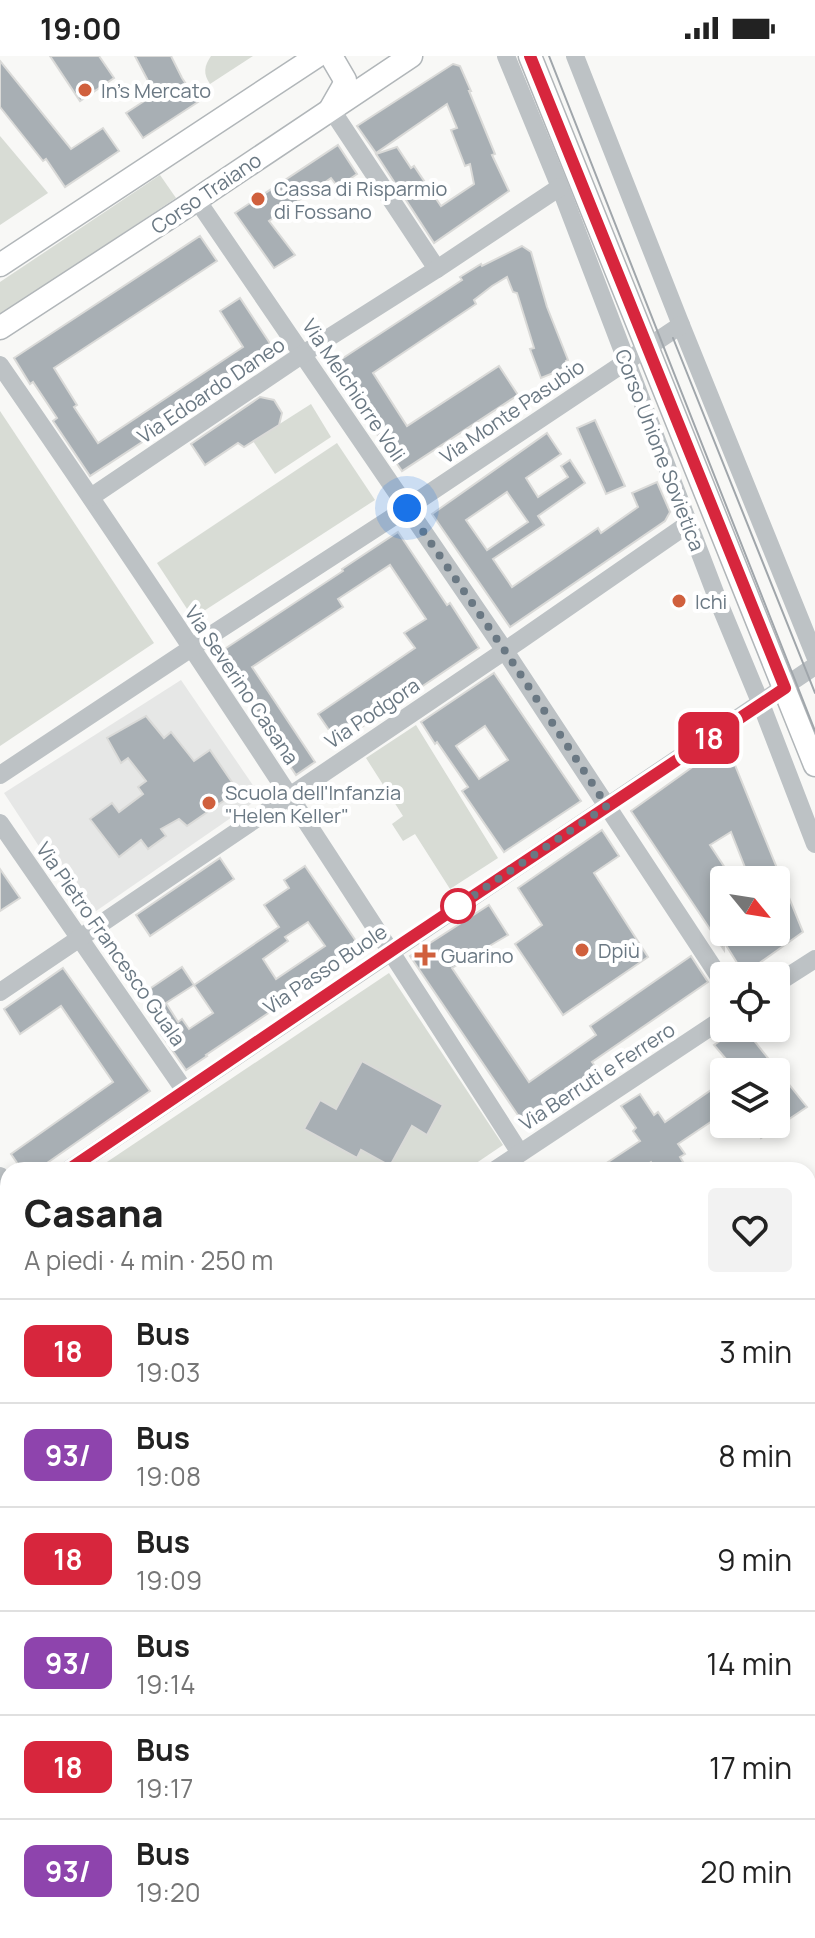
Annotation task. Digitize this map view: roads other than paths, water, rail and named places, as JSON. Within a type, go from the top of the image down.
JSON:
[{"type":"main road","points":[[0,265],[317,56]]},
{"type":"main road","points":[[331,56],[345,80],[331,109]]},
{"type":"main road","name":"Corso Traiano","points":[[0,328],[411,56]]},
{"type":"main road","name":"Corso Unione Sovietica","points":[[530,56],[815,765]]},
{"type":"street","name":"Corso Unione Sovietica","points":[[506,56],[560,187],[688,524],[815,844]]},
{"type":"street","points":[[575,56],[815,656]]},
{"type":"street","points":[[331,109],[437,269]]},
{"type":"street","name":"Via Edoardo Daneo","points":[[91,497],[560,187]]},
{"type":"street","name":"Via Melchiorre Voli","points":[[197,200],[607,806]]},
{"type":"street","name":"Corso Unione Sovietica","points":[[647,347],[681,325]]},
{"type":"street","name":"Via Monte Pasubio","points":[[0,775],[647,347]]},
{"type":"street","name":"Via Severino Casana","points":[[0,365],[289,796],[520,1153]]},
{"type":"street","name":"Via Podgora","points":[[0,992],[688,524]]},
{"type":"street","points":[[785,688],[815,666]]},
{"type":"street","name":"Via Passo Buole","points":[[80,1162],[785,688]]},
{"type":"street","points":[[607,806],[710,963]]},
{"type":"street","name":"Via Pietro Francesco Guala","points":[[0,823],[185,1091]]},
{"type":"street","points":[[790,975],[815,959]]},
{"type":"street","name":"Via Berruti e Ferrero","points":[[507,1162],[710,1027]]},
{"type":"tram line","points":[[549,56],[815,731]]},
{"type":"tram line","points":[[673,338],[815,693]]},
{"type":"place","name":"In's Mercato","points":[[85,90]]},
{"type":"place","name":"Cassa di Risparmio di Fossano","points":[[258,199]]},
{"type":"place","name":"Ichi","points":[[679,601]]},
{"type":"place","name":"Scuola dell'Infanzia \"Helen Keller\"","points":[[209,803]]},
{"type":"place","name":"Dpiù","points":[[582,950]]},
{"type":"place","name":"Guarino","points":[[425,955]]}]
